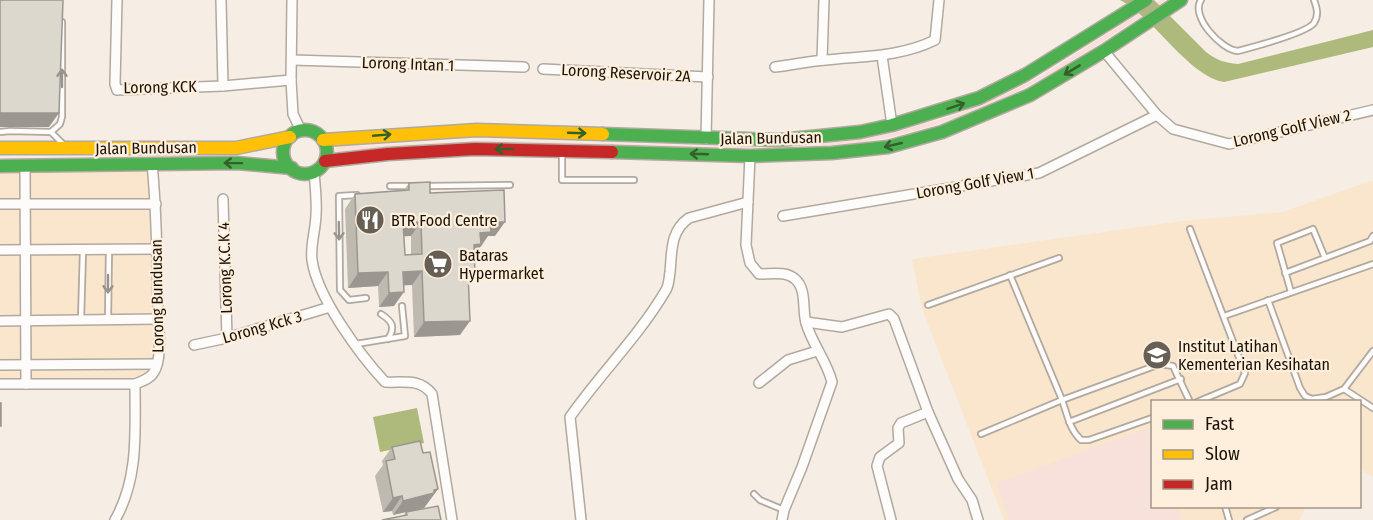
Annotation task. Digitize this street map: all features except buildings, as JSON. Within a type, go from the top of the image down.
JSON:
[{"type":"main road","name":"Jalan Bundusan","points":[[324,140],[477,130],[706,139],[780,140],[831,137],[892,126],[979,98],[1025,75],[1146,0]]},
{"type":"main road","name":"Jalan Bundusan","points":[[325,161],[388,154],[475,149],[750,156],[832,153],[888,147],[942,132],[1030,95],[1104,51],[1176,3]]},
{"type":"main road","points":[[314,132],[324,140],[327,154],[325,161],[314,172],[302,173],[291,168],[284,156],[286,142],[295,134],[314,132]]},
{"type":"main road","name":"Jalan Bundusan","points":[[0,148],[236,148],[295,134]]},
{"type":"main road","name":"Jalan Bundusan","points":[[0,166],[237,163],[291,168]]},
{"type":"street","name":"Lorong KCK","points":[[117,0],[115,84],[117,90],[223,86],[291,80]]},
{"type":"street","points":[[220,0],[223,86]]},
{"type":"street","points":[[292,0],[291,80],[295,134]]},
{"type":"street","points":[[706,139],[709,0]]},
{"type":"street","points":[[822,60],[824,0]]},
{"type":"street","points":[[775,67],[822,60],[882,56],[921,47],[935,40],[939,0]]},
{"type":"street","name":"Lorong Golf View 2","points":[[1104,51],[1157,115],[1173,129],[1229,144],[1373,110]]},
{"type":"street","points":[[882,56],[892,126]]},
{"type":"street","name":"Lorong Intan 1","points":[[292,60],[524,67]]},
{"type":"street","name":"Lorong Reservoir 2A","points":[[543,69],[708,77]]},
{"type":"street","name":"Lorong Golf View 1","points":[[783,216],[1039,173],[1157,115]]},
{"type":"street","points":[[750,156],[746,245],[750,263],[759,274],[785,273],[796,279],[802,290],[806,322],[818,351],[829,368],[832,382],[782,520]]},
{"type":"street","name":"Lorong Bundusan","points":[[135,384],[148,379],[157,364],[156,204],[152,164]]},
{"type":"street","points":[[25,166],[26,384]]},
{"type":"street","points":[[314,172],[316,213],[311,258],[318,285],[330,307],[372,369],[385,382],[419,383],[426,386],[432,394],[452,520]]},
{"type":"street","name":"Lorong K.C.K 4","points":[[223,199],[227,338]]},
{"type":"street","points":[[580,520],[570,417],[668,288],[674,234],[682,224],[689,218],[748,202]]},
{"type":"street","points":[[0,204],[156,204]]},
{"type":"street","points":[[0,250],[157,249]]},
{"type":"street","name":"Lorong Kck 3","points":[[194,345],[227,338],[330,307]]},
{"type":"street","points":[[806,322],[842,327],[889,314],[894,319],[928,412],[958,479],[972,500],[978,520]]},
{"type":"street","points":[[0,321],[158,319]]},
{"type":"street","points":[[759,383],[788,360],[818,351]]},
{"type":"street","points":[[0,365],[157,364]]},
{"type":"street","points":[[0,384],[135,384],[134,460],[127,494],[115,520]]},
{"type":"street","points":[[891,520],[877,466],[880,457],[898,443],[898,428],[901,423],[928,412]]},
{"type":"street","points":[[440,511],[450,509]]},
{"type":"lane","points":[[1201,0],[1197,6],[1198,13],[1213,35],[1227,48],[1238,51],[1309,28],[1317,17],[1318,9],[1314,0]]},
{"type":"lane","points":[[0,132],[51,132],[60,124],[62,117],[62,17]]},
{"type":"lane","points":[[51,132],[65,147]]},
{"type":"lane","points":[[562,150],[562,180],[634,180]]},
{"type":"lane","points":[[390,186],[510,185]]},
{"type":"lane","points":[[363,195],[339,196],[340,290],[348,300],[366,298]]},
{"type":"lane","points":[[1190,229],[1245,373],[1240,384],[1202,400]]},
{"type":"lane","points":[[1291,292],[1277,243],[1313,229],[1325,258]]},
{"type":"lane","points":[[1286,273],[1370,241],[1373,236]]},
{"type":"lane","points":[[81,320],[83,249]]},
{"type":"lane","points":[[108,320],[109,249]]},
{"type":"lane","points":[[928,305],[1059,258]]},
{"type":"lane","points":[[1224,316],[1373,264]]},
{"type":"lane","points":[[1010,275],[1073,432],[1081,441],[1151,418]]},
{"type":"lane","points":[[1268,300],[1305,396],[1312,399],[1326,397],[1344,389],[1373,351]]},
{"type":"lane","points":[[356,344],[405,336],[402,306]]},
{"type":"lane","points":[[381,314],[391,322],[393,327],[388,339]]},
{"type":"lane","points":[[981,434],[1062,400],[1160,364],[1173,366],[1189,400]]},
{"type":"lane","points":[[1070,422],[1181,379]]},
{"type":"lane","points":[[1344,389],[1361,400]]},
{"type":"lane","points":[[754,494],[760,500],[784,510]]},
{"type":"lane","points":[[1247,520],[1274,508]]},
{"type":"shaded area","points":[[1120,0],[1154,0],[1206,52],[1229,63],[1238,64],[1373,30],[1373,47],[1224,82],[1211,78],[1198,70],[1133,8]]},
{"type":"shaded area","points":[[1160,0],[1166,0],[1078,57],[1010,95],[959,117],[874,140],[786,151],[493,143],[395,149],[337,158],[336,144],[365,146],[493,140],[800,147],[873,137],[950,117],[1014,90],[1041,76]]},
{"type":"shaded area","points":[[152,164],[157,364],[135,384],[0,384],[0,166]]},
{"type":"shaded area","name":"Institut Latihan Kementerian Kesihatan","points":[[1373,180],[1373,477],[1361,470],[1361,400],[1151,400],[1151,508],[1306,508],[1300,520],[1004,520],[922,309],[912,259],[1182,221],[1282,212]]},
{"type":"shaded area","points":[[417,408],[424,443],[380,452],[373,417]]},
{"type":"shaded area","points":[[1148,428],[1151,437],[1151,508],[1177,508],[1182,520],[1009,520],[996,483]]},
{"type":"traffic: fast","points":[[603,134],[780,140],[860,132],[892,125],[979,98],[1025,75],[1146,0]]},
{"type":"traffic: fast","points":[[612,152],[750,156],[832,153],[888,147],[942,132],[1030,95],[1104,51],[1181,0]]},
{"type":"traffic: fast","points":[[305,130],[320,137],[327,152],[320,167],[305,174],[290,167],[283,152],[290,137],[305,130]]},
{"type":"traffic: fast","points":[[0,166],[237,163],[292,168]]},
{"type":"traffic: slow","points":[[323,140],[477,130],[603,134]]},
{"type":"traffic: slow","points":[[0,148],[236,148],[290,137]]},
{"type":"traffic: jam","points":[[325,161],[388,154],[475,149],[612,152]]},
{"type":"place","name":"BTR Food Centre","points":[[370,220]]},
{"type":"place","name":"Bataras Hypermarket","points":[[438,264]]},
{"type":"place","name":"Institut Latihan Kementerian Kesihatan","points":[[1157,355]]}]
